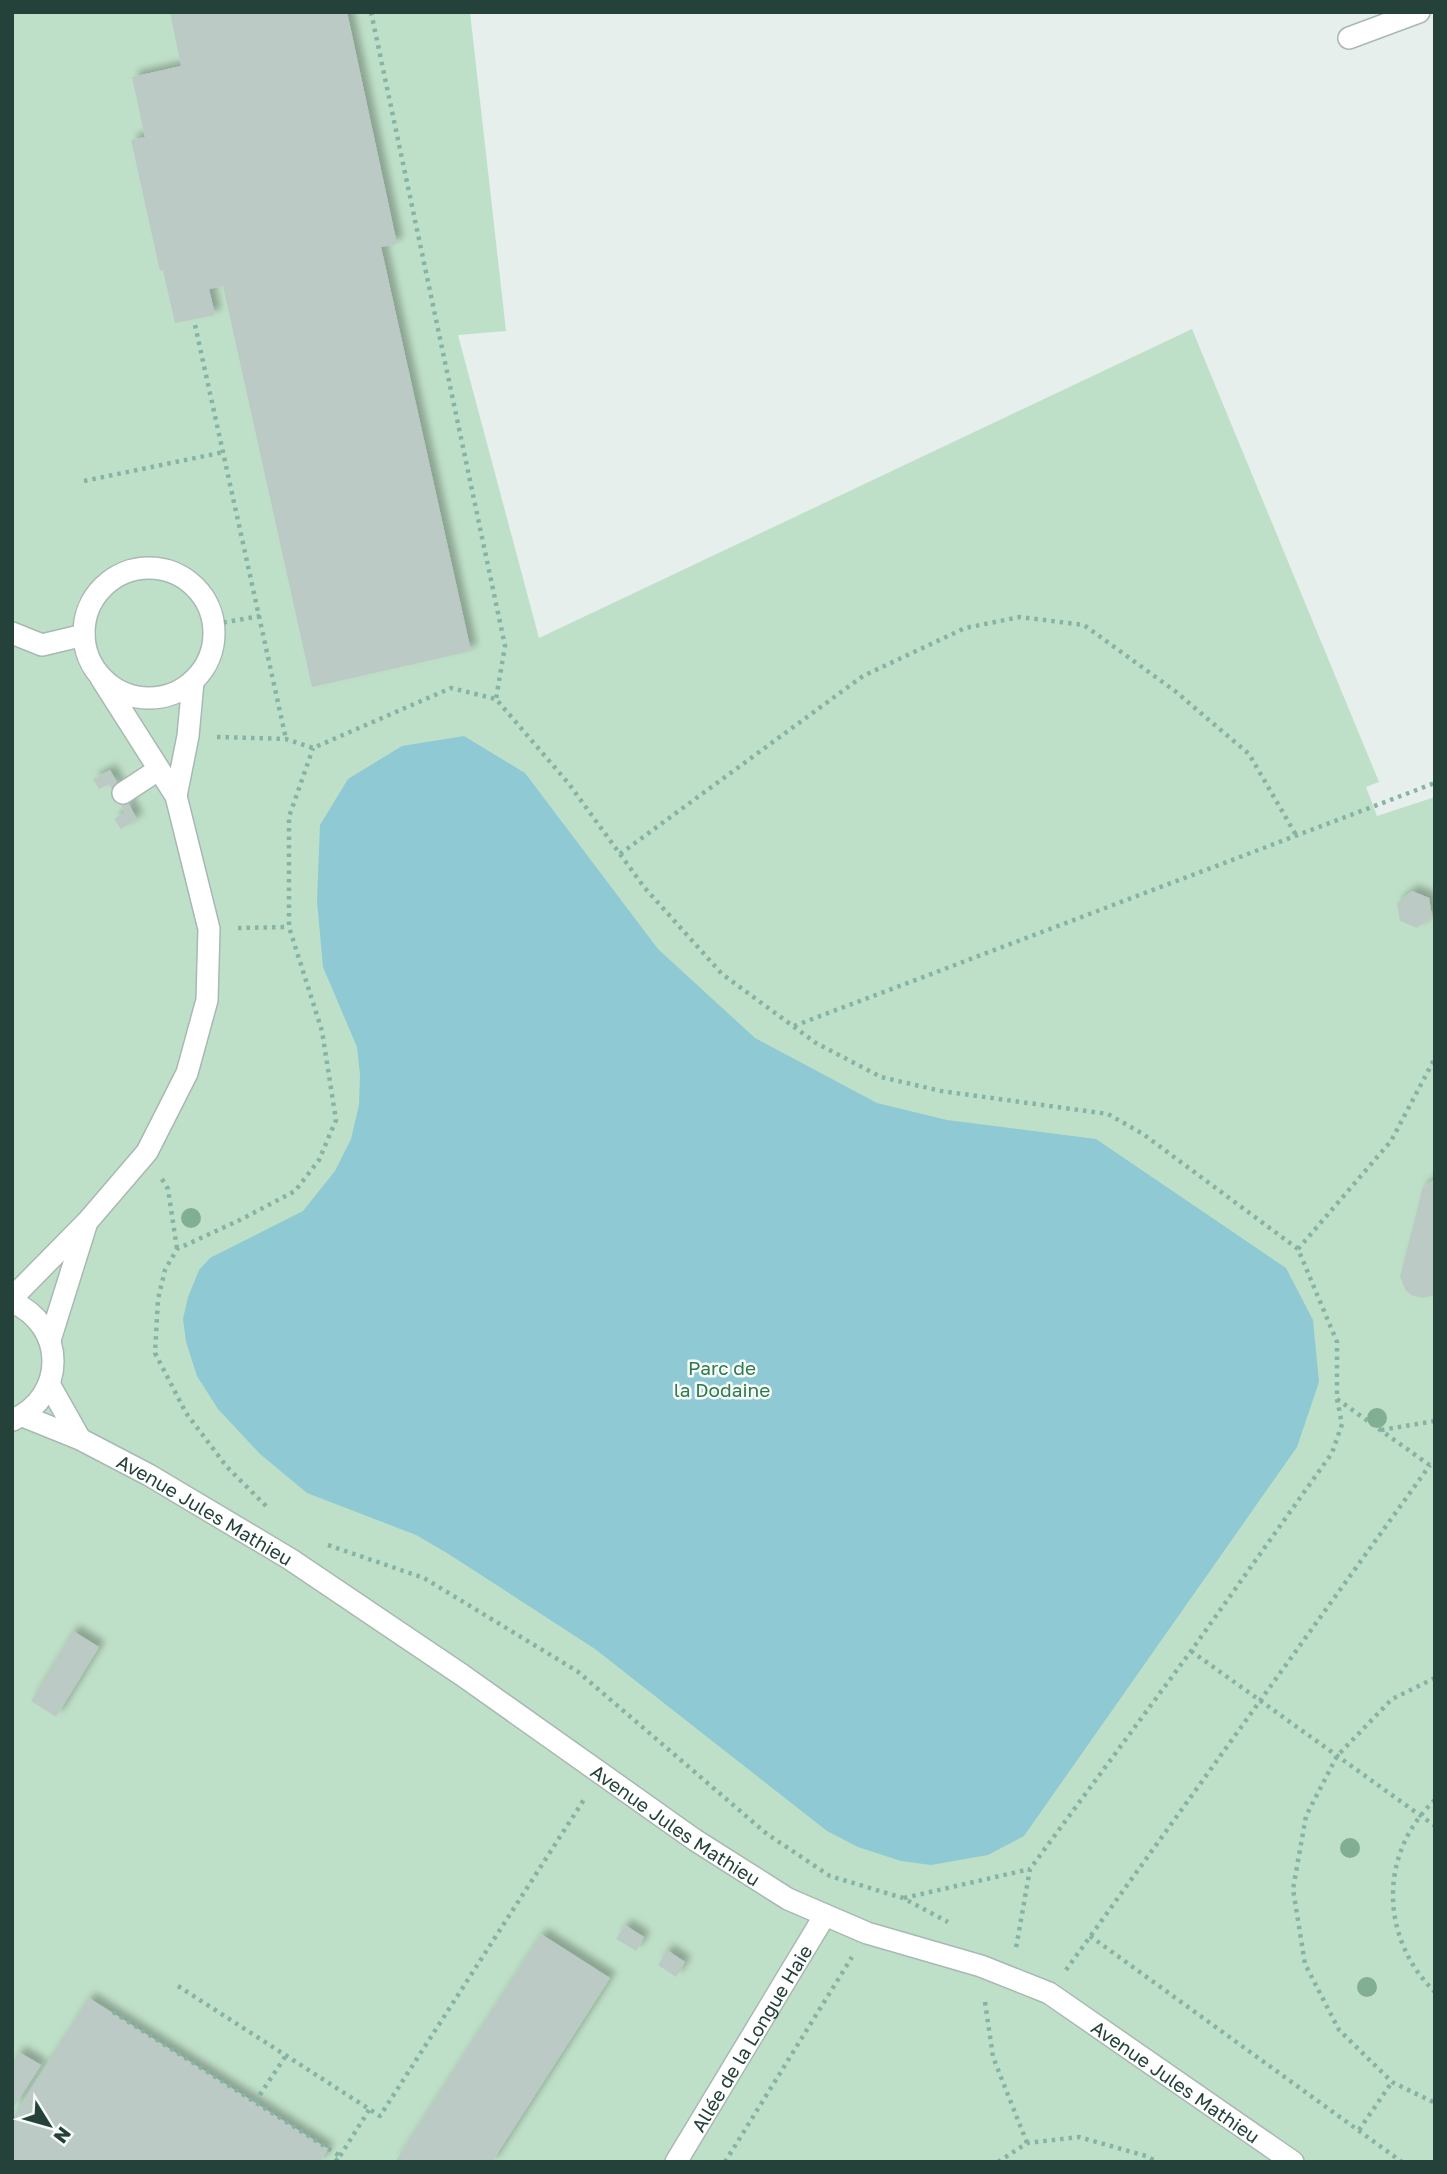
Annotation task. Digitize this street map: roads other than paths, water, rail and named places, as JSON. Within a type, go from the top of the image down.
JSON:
[{"type":"street","points":[[1349,38],[1419,12]]},
{"type":"street","points":[[17,1418],[39,1402],[50,1384],[54,1362],[50,1340],[39,1321],[12,1300],[87,1222],[147,1152],[187,1073],[207,1000],[209,929],[176,796],[158,770],[101,678],[88,657],[83,635],[87,612],[95,597],[110,580],[131,570],[153,568],[175,573],[194,585],[204,598],[215,624],[214,642],[207,664],[193,682],[162,698],[140,698],[118,691],[101,678]]},
{"type":"street","points":[[12,633],[42,645],[83,635]]},
{"type":"street","points":[[176,796],[188,736],[193,682]]},
{"type":"street","points":[[114,798],[158,770]]},
{"type":"street","points":[[50,1340],[87,1222]]},
{"type":"street","points":[[50,1384],[80,1439]]},
{"type":"street","name":"Avenue Jules Mathieu","points":[[17,1418],[80,1439],[149,1475],[290,1559],[462,1675],[695,1840],[788,1899],[867,1933],[981,1966],[1049,1993],[1293,2162]]},
{"type":"street","name":"Allée de la Longue Haie","points":[[676,2162],[825,1915]]},
{"type":"water","points":[[464,736],[525,773],[658,949],[755,1038],[877,1103],[947,1120],[1096,1139],[1286,1268],[1313,1320],[1319,1382],[1297,1447],[1024,1836],[988,1855],[931,1865],[901,1861],[858,1847],[827,1831],[595,1649],[416,1535],[307,1493],[260,1454],[218,1409],[197,1376],[186,1342],[183,1319],[199,1270],[210,1258],[303,1211],[335,1171],[351,1139],[359,1105],[357,1047],[323,967],[317,901],[320,825],[348,779],[402,746]]},
{"type":"park label","name":"Parc de la Dodaine","points":[[722,1378]]}]
